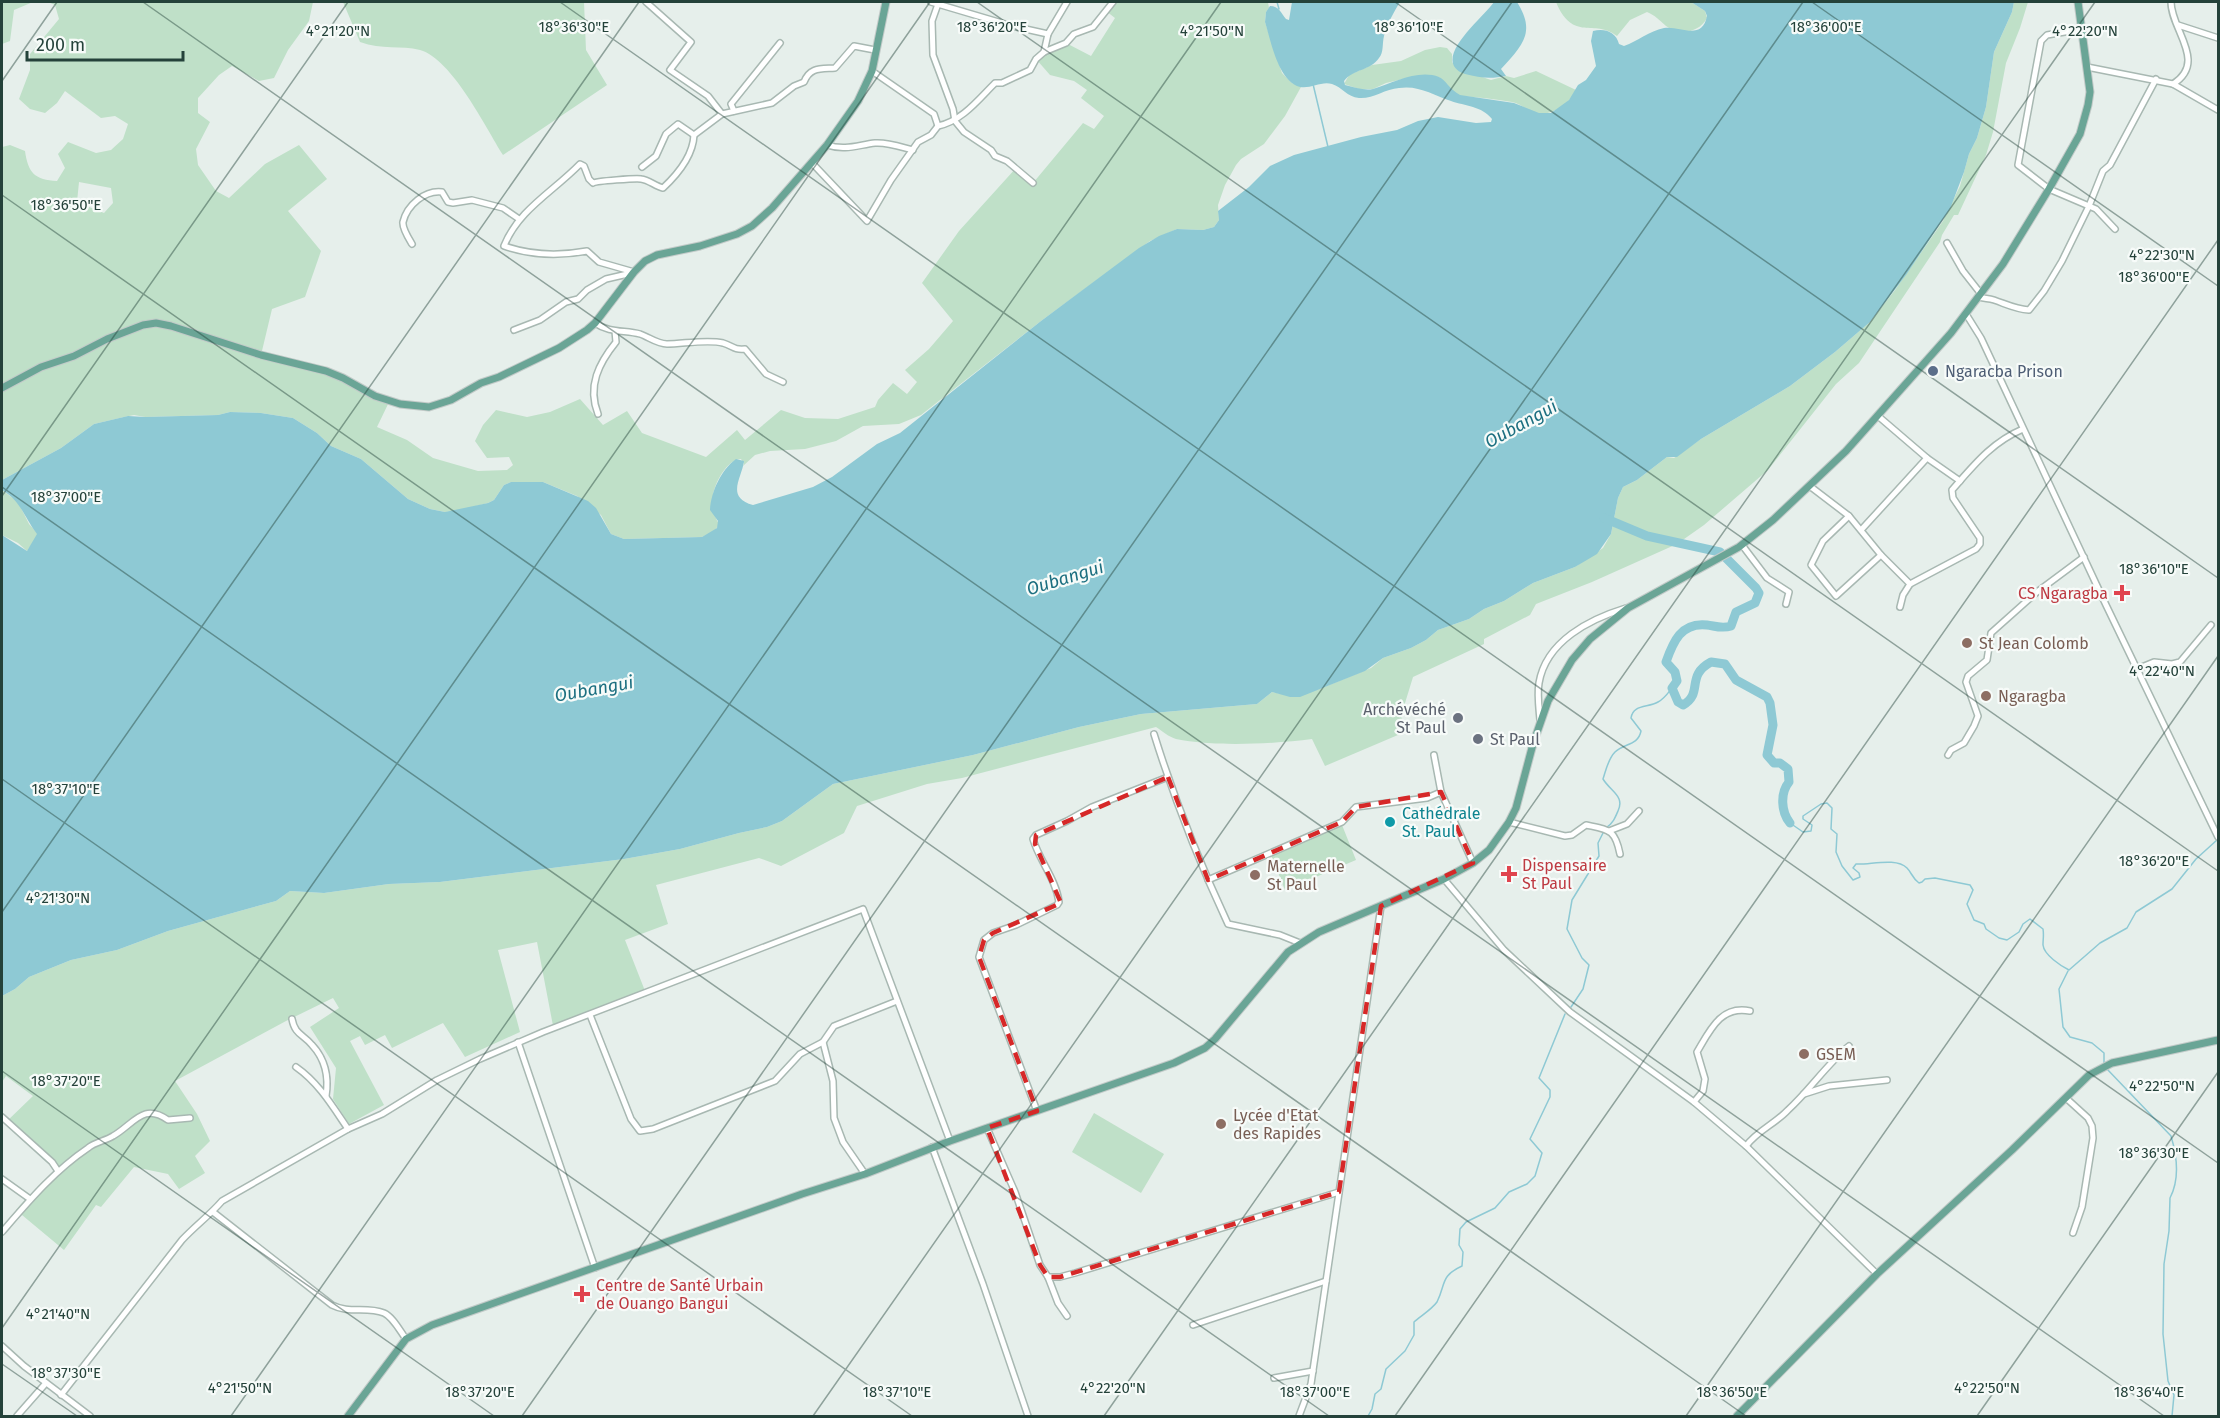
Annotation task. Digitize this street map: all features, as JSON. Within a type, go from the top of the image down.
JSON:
[{"type":"main road","points":[[2,388],[41,368],[75,356],[107,339],[142,325],[156,323],[261,355],[326,371],[375,396],[400,404],[429,407],[451,400],[481,383],[500,377],[559,348],[595,323],[645,261],[657,255],[700,246],[737,234],[752,226],[772,208],[848,118],[872,71],[886,2]]},
{"type":"main road","points":[[348,1416],[406,1339],[432,1325],[802,1194],[865,1174],[932,1147],[1174,1063],[1205,1048],[1226,1028],[1288,952],[1300,943],[1319,932],[1444,879],[1473,863],[1489,850],[1509,822],[1548,701],[1572,660],[1590,639],[1628,608],[1741,546],[1811,487],[1878,417],[1966,314],[2003,264],[2080,134],[2085,118],[2090,92],[2078,2]]},
{"type":"main road","points":[[1737,1416],[1877,1274],[2089,1075],[2112,1063],[2218,1040]]},
{"type":"street","points":[[646,2],[691,42],[670,70],[708,96],[722,114]]},
{"type":"street","points":[[931,2],[1048,34]]},
{"type":"street","points":[[1044,52],[1048,34],[1067,2]]},
{"type":"street","points":[[812,163],[867,221],[891,180],[918,142],[931,135],[938,126],[955,121],[995,83],[1002,83],[1030,70],[1036,59],[1044,52],[1066,43],[1074,34],[1093,27],[1113,2]]},
{"type":"street","points":[[2171,2],[2171,12],[2189,57],[2186,72],[2173,84]]},
{"type":"street","points":[[938,4],[932,21],[933,55],[953,109],[955,121],[964,132],[995,156],[1007,161],[1033,183]]},
{"type":"street","points":[[2178,25],[2218,38]]},
{"type":"street","points":[[2082,29],[2047,35],[2041,41],[2018,163],[2020,169],[2049,189],[2089,206],[2103,215],[2115,229]]},
{"type":"street","points":[[734,111],[731,104],[780,43]]},
{"type":"street","points":[[634,272],[599,262],[587,250],[570,254],[540,254],[518,251],[504,246],[510,231],[519,219],[580,164],[584,166],[593,183],[640,178],[663,188],[679,172],[682,163],[693,148],[694,135],[722,114],[772,103],[794,86],[804,82],[807,74],[813,70],[835,68],[854,46],[875,50]]},
{"type":"street","points":[[2087,67],[2173,84],[2218,110]]},
{"type":"street","points":[[872,71],[934,114],[938,126]]},
{"type":"street","points":[[1947,243],[1963,271],[1984,299],[1992,299],[2013,308],[2028,310],[2044,291],[2062,261],[2103,171],[2110,165],[2156,79]]},
{"type":"street","points":[[642,167],[656,156],[666,134],[678,124],[694,135]]},
{"type":"street","points":[[827,145],[847,148],[875,143],[894,144],[913,150]]},
{"type":"street","points":[[412,244],[404,222],[423,195],[437,191],[442,192],[448,201],[453,203],[472,201],[503,208],[519,219]]},
{"type":"street","points":[[514,330],[540,320],[566,302],[578,299],[606,279],[634,272]]},
{"type":"street","points":[[1966,314],[1981,338],[2218,837]]},
{"type":"street","points":[[595,323],[600,327],[639,334],[665,344],[723,343],[735,350],[745,349],[766,374],[783,382]]},
{"type":"street","points":[[598,414],[594,387],[597,369],[616,342],[615,331]]},
{"type":"street","points":[[1878,417],[1927,458],[1960,481]]},
{"type":"street","points":[[1900,607],[1903,595],[1910,584],[1976,549],[1980,544],[1980,538],[1953,498],[1952,490],[1983,454],[2006,436],[2023,429]]},
{"type":"street","points":[[1862,529],[1927,458]]},
{"type":"street","points":[[1811,487],[1849,516],[1862,529],[1881,555],[1910,584]]},
{"type":"street","points":[[1849,516],[1823,541],[1811,565],[1836,596],[1881,555]]},
{"type":"street","points":[[1741,546],[1767,578],[1789,592],[1786,604]]},
{"type":"street","points":[[1948,755],[1951,750],[1967,741],[1978,716],[1966,682],[1968,676],[1987,660],[1991,633],[2037,592],[2084,557]]},
{"type":"street","points":[[1540,720],[1539,683],[1551,653],[1570,635],[1600,616],[1628,608]]},
{"type":"street","points":[[2137,669],[2154,662],[2172,664],[2180,662],[2211,625]]},
{"type":"street","points":[[1154,734],[1208,880],[1228,924],[1280,935],[1300,943]]},
{"type":"street","points":[[1434,755],[1441,792],[1473,863]]},
{"type":"street","points":[[1037,1111],[980,957],[981,947],[984,940],[993,933],[1024,921],[1059,902],[1033,839],[1036,835],[1092,807],[1168,777]]},
{"type":"street","points":[[1208,880],[1342,822],[1356,807],[1427,798],[1441,792]]},
{"type":"street","points":[[1609,831],[1628,824],[1639,811]]},
{"type":"street","points":[[1509,822],[1564,836],[1572,835],[1586,825],[1603,827],[1617,840],[1620,854]]},
{"type":"street","points":[[1444,879],[1504,950],[1570,1012],[1694,1102],[1746,1146],[1877,1274]]},
{"type":"street","points":[[1299,1416],[1311,1384],[1381,906]]},
{"type":"street","points":[[61,1395],[182,1240],[222,1201],[348,1130],[382,1114],[437,1080],[518,1042],[863,909],[950,1141]]},
{"type":"street","points":[[590,1015],[631,1119],[640,1131],[653,1129],[775,1081],[790,1062],[800,1054],[824,1042],[834,1026],[897,1000]]},
{"type":"street","points":[[1694,1102],[1703,1090],[1706,1079],[1697,1052],[1708,1032],[1725,1013],[1741,1009],[1750,1011]]},
{"type":"street","points":[[292,1019],[295,1030],[312,1044],[322,1059],[327,1081],[326,1096]]},
{"type":"street","points":[[518,1042],[595,1268]]},
{"type":"street","points":[[824,1042],[833,1081],[834,1118],[843,1142],[865,1174]]},
{"type":"street","points":[[1746,1146],[1760,1131],[1780,1119],[1833,1060],[1849,1046]]},
{"type":"street","points":[[296,1067],[326,1096],[348,1130]]},
{"type":"street","points":[[1820,1075],[1829,1086]]},
{"type":"street","points":[[1804,1094],[1829,1086],[1887,1080]]},
{"type":"street","points":[[2066,1098],[2088,1118],[2092,1126],[2093,1138],[2082,1207],[2073,1233]]},
{"type":"street","points":[[2,1232],[58,1171],[89,1147],[111,1137],[129,1125],[142,1113],[160,1114],[168,1120],[190,1118]]},
{"type":"street","points":[[2,1117],[52,1162],[58,1171]]},
{"type":"street","points":[[987,1128],[1016,1192],[1040,1264],[1048,1277],[1058,1303],[1067,1316]]},
{"type":"street","points":[[932,1147],[983,1284],[1028,1416]]},
{"type":"street","points":[[2,1179],[30,1199]]},
{"type":"street","points":[[1048,1277],[1075,1273],[1339,1192]]},
{"type":"street","points":[[213,1212],[332,1305],[340,1310],[384,1313],[390,1317],[406,1339]]},
{"type":"street","points":[[1193,1325],[1326,1281]]},
{"type":"street","points":[[2,1346],[90,1416]]},
{"type":"street","points":[[1274,1378],[1313,1371]]},
{"type":"street","points":[[17,1416],[46,1383]]},
{"type":"highlighted area","points":[[1168,777],[1208,880],[1342,822],[1356,807],[1441,792],[1473,863],[1381,906],[1339,1192],[1060,1277],[1048,1277],[1040,1265],[987,1128],[1037,1111],[979,957],[984,940],[993,933],[1061,903],[1035,844],[1036,835]]},
{"type":"green space","points":[[2,2],[33,2],[14,10],[10,41],[2,44]]},
{"type":"green space","points":[[48,2],[313,2],[309,21],[288,50],[274,78],[259,81],[232,66],[219,75],[198,98],[198,113],[210,122],[196,149],[198,165],[216,191],[229,198],[265,164],[299,145],[327,179],[288,211],[321,251],[305,297],[272,309],[261,355],[326,371],[390,400],[377,427],[407,440],[433,458],[478,471],[507,470],[513,465],[509,457],[487,458],[475,441],[483,425],[496,410],[527,417],[550,412],[580,399],[603,425],[627,411],[642,433],[706,457],[737,430],[745,440],[781,410],[805,418],[838,419],[875,407],[893,383],[907,394],[917,382],[905,370],[929,349],[953,321],[922,283],[959,231],[1016,168],[1033,183],[1083,123],[1094,129],[1104,116],[1081,98],[1087,90],[1074,81],[1050,75],[1036,59],[1066,43],[1091,56],[1115,18],[1106,11],[1113,2],[1268,2],[1269,8],[1265,22],[1282,73],[1292,83],[1301,87],[1285,116],[1264,144],[1241,159],[1236,165],[1225,185],[1218,205],[1219,220],[1214,227],[1203,230],[1177,229],[1150,241],[1041,321],[921,415],[899,424],[863,426],[836,441],[805,449],[770,451],[755,455],[743,466],[741,459],[731,463],[722,473],[714,491],[713,508],[719,524],[709,534],[702,537],[624,539],[611,534],[601,515],[577,496],[543,482],[511,482],[504,485],[494,500],[456,511],[445,512],[430,509],[408,499],[361,459],[331,446],[317,433],[293,418],[261,413],[230,412],[218,415],[145,417],[134,415],[94,424],[61,448],[2,480],[2,147],[10,145],[25,151],[28,165],[34,174],[43,179],[57,181],[65,168],[58,154],[68,142],[96,153],[111,150],[123,139],[128,124],[115,116],[101,118],[65,91],[57,103],[45,113],[30,109],[19,99],[30,70],[30,54],[59,19],[55,5]],"holes":[[[79,182],[111,188],[113,203],[104,213],[77,202]]]},
{"type":"green space","points":[[343,2],[584,2],[586,50],[607,85],[503,155],[478,112],[444,66],[420,50],[376,46],[360,42]]},
{"type":"green space","points":[[1556,2],[1691,2],[1705,11],[1707,18],[1694,30],[1683,32],[1671,29],[1647,12],[1630,20],[1617,36],[1608,31],[1584,28],[1569,22]]},
{"type":"green space","points":[[2014,2],[2028,2],[2006,63],[1993,132],[1986,155],[1958,215],[1954,215],[1940,242],[1859,363],[1836,384],[1768,470],[1704,525],[1677,544],[1536,604],[1530,615],[1484,639],[1484,644],[1413,677],[1401,716],[1405,732],[1325,766],[1312,739],[1225,744],[1191,742],[1176,739],[1156,727],[962,778],[927,784],[857,806],[844,833],[781,866],[759,858],[656,885],[668,924],[625,940],[647,996],[554,1031],[537,942],[498,950],[520,1032],[465,1057],[443,1023],[392,1048],[385,1035],[365,1045],[360,1036],[350,1041],[384,1105],[349,1124],[333,1099],[336,1068],[310,1027],[339,1008],[333,998],[175,1081],[197,1114],[210,1141],[195,1156],[205,1173],[179,1189],[168,1174],[134,1167],[101,1207],[96,1205],[64,1250],[16,1210],[55,1170],[5,1123],[33,1096],[6,1076],[2,1082],[2,996],[29,977],[71,960],[117,950],[168,931],[276,901],[290,891],[324,893],[389,884],[440,882],[624,859],[680,849],[767,827],[782,821],[833,784],[973,755],[1079,727],[1141,714],[1257,704],[1272,692],[1295,697],[1371,668],[1383,658],[1426,640],[1438,630],[1469,619],[1533,583],[1575,567],[1603,548],[1611,534],[1618,498],[1623,487],[1637,480],[1667,457],[1674,458],[1701,439],[1790,386],[1870,322],[1895,290],[1943,221],[1960,186],[1986,107],[1994,52],[2012,12]]},
{"type":"green space","points":[[1447,48],[1452,54],[1452,62],[1456,68],[1491,80],[1506,76],[1514,78],[1536,71],[1576,90],[1570,100],[1560,108],[1544,113],[1534,112],[1512,102],[1460,96],[1439,77],[1412,77],[1386,83],[1373,89],[1359,89],[1344,84],[1349,75],[1372,65],[1401,61],[1425,50]]},
{"type":"green space","points":[[2,490],[18,502],[29,524],[37,533],[37,537],[27,551],[18,543],[2,535]]},
{"type":"green space","points":[[1342,825],[1356,860],[1285,890],[1271,855]]},
{"type":"green space","points":[[1094,1113],[1164,1154],[1141,1193],[1072,1152]]},
{"type":"water","name":"Oubangui","points":[[1292,2],[1400,2],[1387,27],[1381,56],[1371,65],[1348,77],[1344,81],[1345,85],[1373,89],[1414,76],[1431,75],[1441,78],[1460,95],[1514,103],[1539,113],[1551,113],[1569,100],[1578,85],[1586,80],[1596,66],[1591,41],[1593,31],[1609,32],[1615,36],[1619,44],[1624,46],[1664,28],[1695,30],[1704,24],[1707,16],[1705,11],[1691,2],[2014,2],[2012,12],[1994,52],[1986,107],[1977,138],[1950,209],[1906,275],[1870,322],[1790,386],[1701,439],[1677,457],[1667,457],[1637,480],[1623,487],[1618,498],[1611,534],[1597,554],[1575,567],[1533,583],[1469,619],[1438,630],[1426,640],[1383,658],[1365,671],[1300,697],[1272,692],[1257,704],[1141,714],[1079,727],[973,755],[833,784],[782,821],[767,827],[680,849],[624,859],[440,882],[389,884],[324,893],[290,891],[276,901],[168,931],[117,950],[71,960],[29,977],[2,996],[2,535],[27,551],[37,534],[18,504],[2,490],[2,480],[61,448],[94,424],[128,416],[261,413],[293,418],[317,433],[331,446],[361,459],[408,499],[430,509],[445,512],[488,503],[494,500],[504,485],[511,482],[543,482],[588,501],[596,508],[611,534],[624,539],[702,537],[717,528],[718,521],[710,510],[712,496],[721,475],[736,459],[744,461],[737,492],[744,502],[753,505],[813,487],[832,477],[877,444],[900,433],[1041,321],[1139,248],[1177,229],[1203,230],[1214,227],[1219,220],[1218,211],[1249,187],[1270,166],[1294,155],[1397,130],[1418,121],[1438,117],[1476,123],[1491,122],[1492,119],[1483,111],[1413,88],[1394,89],[1359,98],[1351,96],[1332,84],[1300,87],[1292,83],[1276,59],[1265,22],[1266,12],[1270,6],[1278,9],[1289,20]]},
{"type":"water","points":[[1494,2],[1517,2],[1526,22],[1524,38],[1501,69],[1506,76],[1486,78],[1465,74],[1455,68],[1453,59],[1455,49]]},
{"type":"waterway","points":[[1277,2],[1279,9]]},
{"type":"waterway","points":[[1313,84],[1328,147]]},
{"type":"waterway","points":[[1604,518],[1647,536],[1720,552],[1756,588],[1759,593],[1755,603],[1736,612],[1731,626],[1698,625],[1684,630],[1675,641],[1666,662],[1675,672],[1677,681],[1672,688],[1678,702],[1683,705],[1693,695],[1699,673],[1711,662],[1725,664],[1736,680],[1767,697],[1773,725],[1767,755],[1774,763],[1780,763],[1788,769],[1789,782],[1784,792],[1783,802],[1785,814],[1790,823]]},
{"type":"waterway","points":[[1607,827],[1614,820],[1620,806],[1618,798],[1603,779],[1609,761],[1615,752],[1634,742],[1639,736],[1641,731],[1631,718],[1635,710],[1660,701],[1672,688]]},
{"type":"waterway","points":[[1790,823],[1803,832],[1811,831],[1812,825],[1803,819],[1803,816],[1821,804],[1827,803],[1832,808],[1831,829],[1837,834],[1836,852],[1842,866],[1853,880],[1860,877],[1853,868],[1856,864],[1890,862],[1907,868],[1919,883],[1925,879],[1935,878],[1970,885],[1973,890],[1967,904],[1974,920],[1984,924],[1986,929],[1999,938],[2007,940],[2019,932],[2023,924],[2030,919],[2043,929],[2043,945],[2046,953],[2069,970],[2100,943],[2127,928],[2136,912],[2172,889],[2196,859],[2217,840]]},
{"type":"waterway","points":[[1571,1007],[1583,989],[1589,965],[1582,958],[1567,929],[1572,900],[1599,856],[1598,843],[1604,831]]},
{"type":"waterway","points":[[2068,971],[2059,989],[2063,1027],[2070,1037],[2092,1043],[2104,1053],[2104,1063]]},
{"type":"waterway","points":[[1368,1416],[1375,1394],[1381,1389],[1386,1369],[1405,1351],[1414,1335],[1414,1322],[1435,1305],[1447,1277],[1462,1266],[1463,1252],[1459,1245],[1460,1229],[1466,1222],[1495,1208],[1509,1192],[1527,1184],[1535,1176],[1542,1153],[1530,1139],[1550,1097],[1550,1090],[1539,1078],[1565,1014]]},
{"type":"waterway","points":[[2107,1069],[2171,1136],[2175,1151],[2176,1175],[2170,1198],[2169,1231],[2164,1264],[2163,1334],[2168,1381],[2174,1395],[2172,1416]]},
{"type":"place","name":"Ngaracba Prison","points":[[1933,371]]},
{"type":"place","name":"CS Ngaragba","points":[[2122,593]]},
{"type":"place","name":"St Jean Colomb","points":[[1967,643]]},
{"type":"place","name":"Ngaragba","points":[[1986,696]]},
{"type":"place","name":"Archévéché St Paul","points":[[1458,718]]},
{"type":"place","name":"St Paul","points":[[1478,739]]},
{"type":"place","name":"Cathédrale St. Paul","points":[[1390,822]]},
{"type":"place","name":"Dispensaire St Paul","points":[[1509,874]]},
{"type":"place","name":"Maternelle St Paul","points":[[1255,875]]},
{"type":"place","name":"GSEM","points":[[1804,1054]]},
{"type":"place","name":"Lycée d'Etat des Rapides","points":[[1221,1124]]},
{"type":"place","name":"Centre de Santé Urbain de Ouango Bangui","points":[[582,1294]]}]
